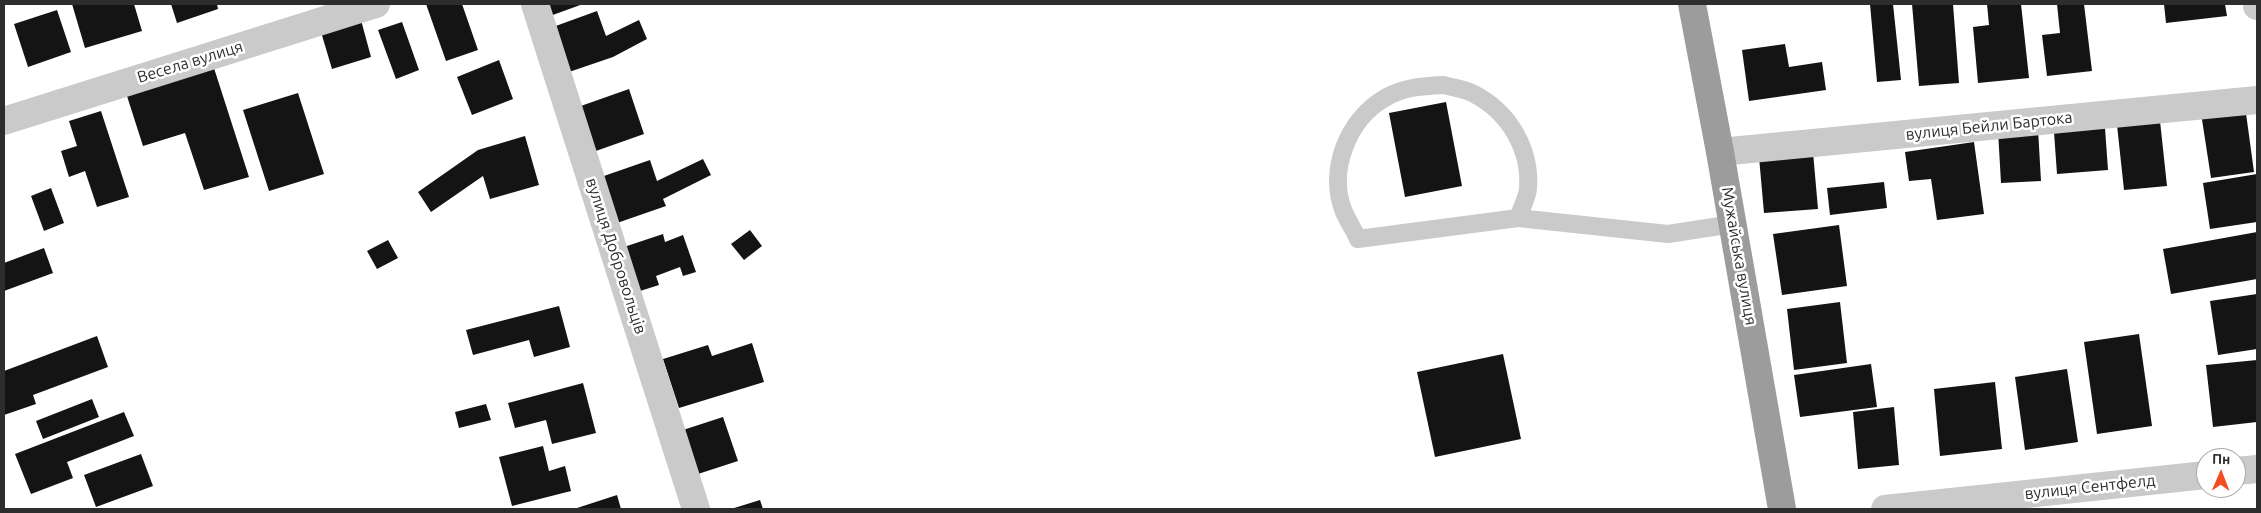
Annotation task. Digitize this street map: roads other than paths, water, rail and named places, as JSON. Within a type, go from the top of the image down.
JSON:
[{"type":"highway","name":"Мужайська вулиця","points":[[1692,4],[1733,224],[1782,509]]},
{"type":"street","name":"Весела вулиця","points":[[4,121],[376,4]]},
{"type":"street","name":"вулиця Добровольців","points":[[535,4],[696,509]]},
{"type":"street","name":"вулиця Бейли Бартока","points":[[1720,152],[2257,100]]},
{"type":"street","name":"вулиця Сентфелд","points":[[1885,509],[2196,476]]},
{"type":"lane","points":[[1518,218],[1528,190],[1527,160],[1516,133],[1498,109],[1473,93],[1444,85],[1415,86],[1384,98],[1360,119],[1344,147],[1338,178],[1339,186],[1343,210],[1358,238],[1518,218],[1668,234],[1733,224]]}]
